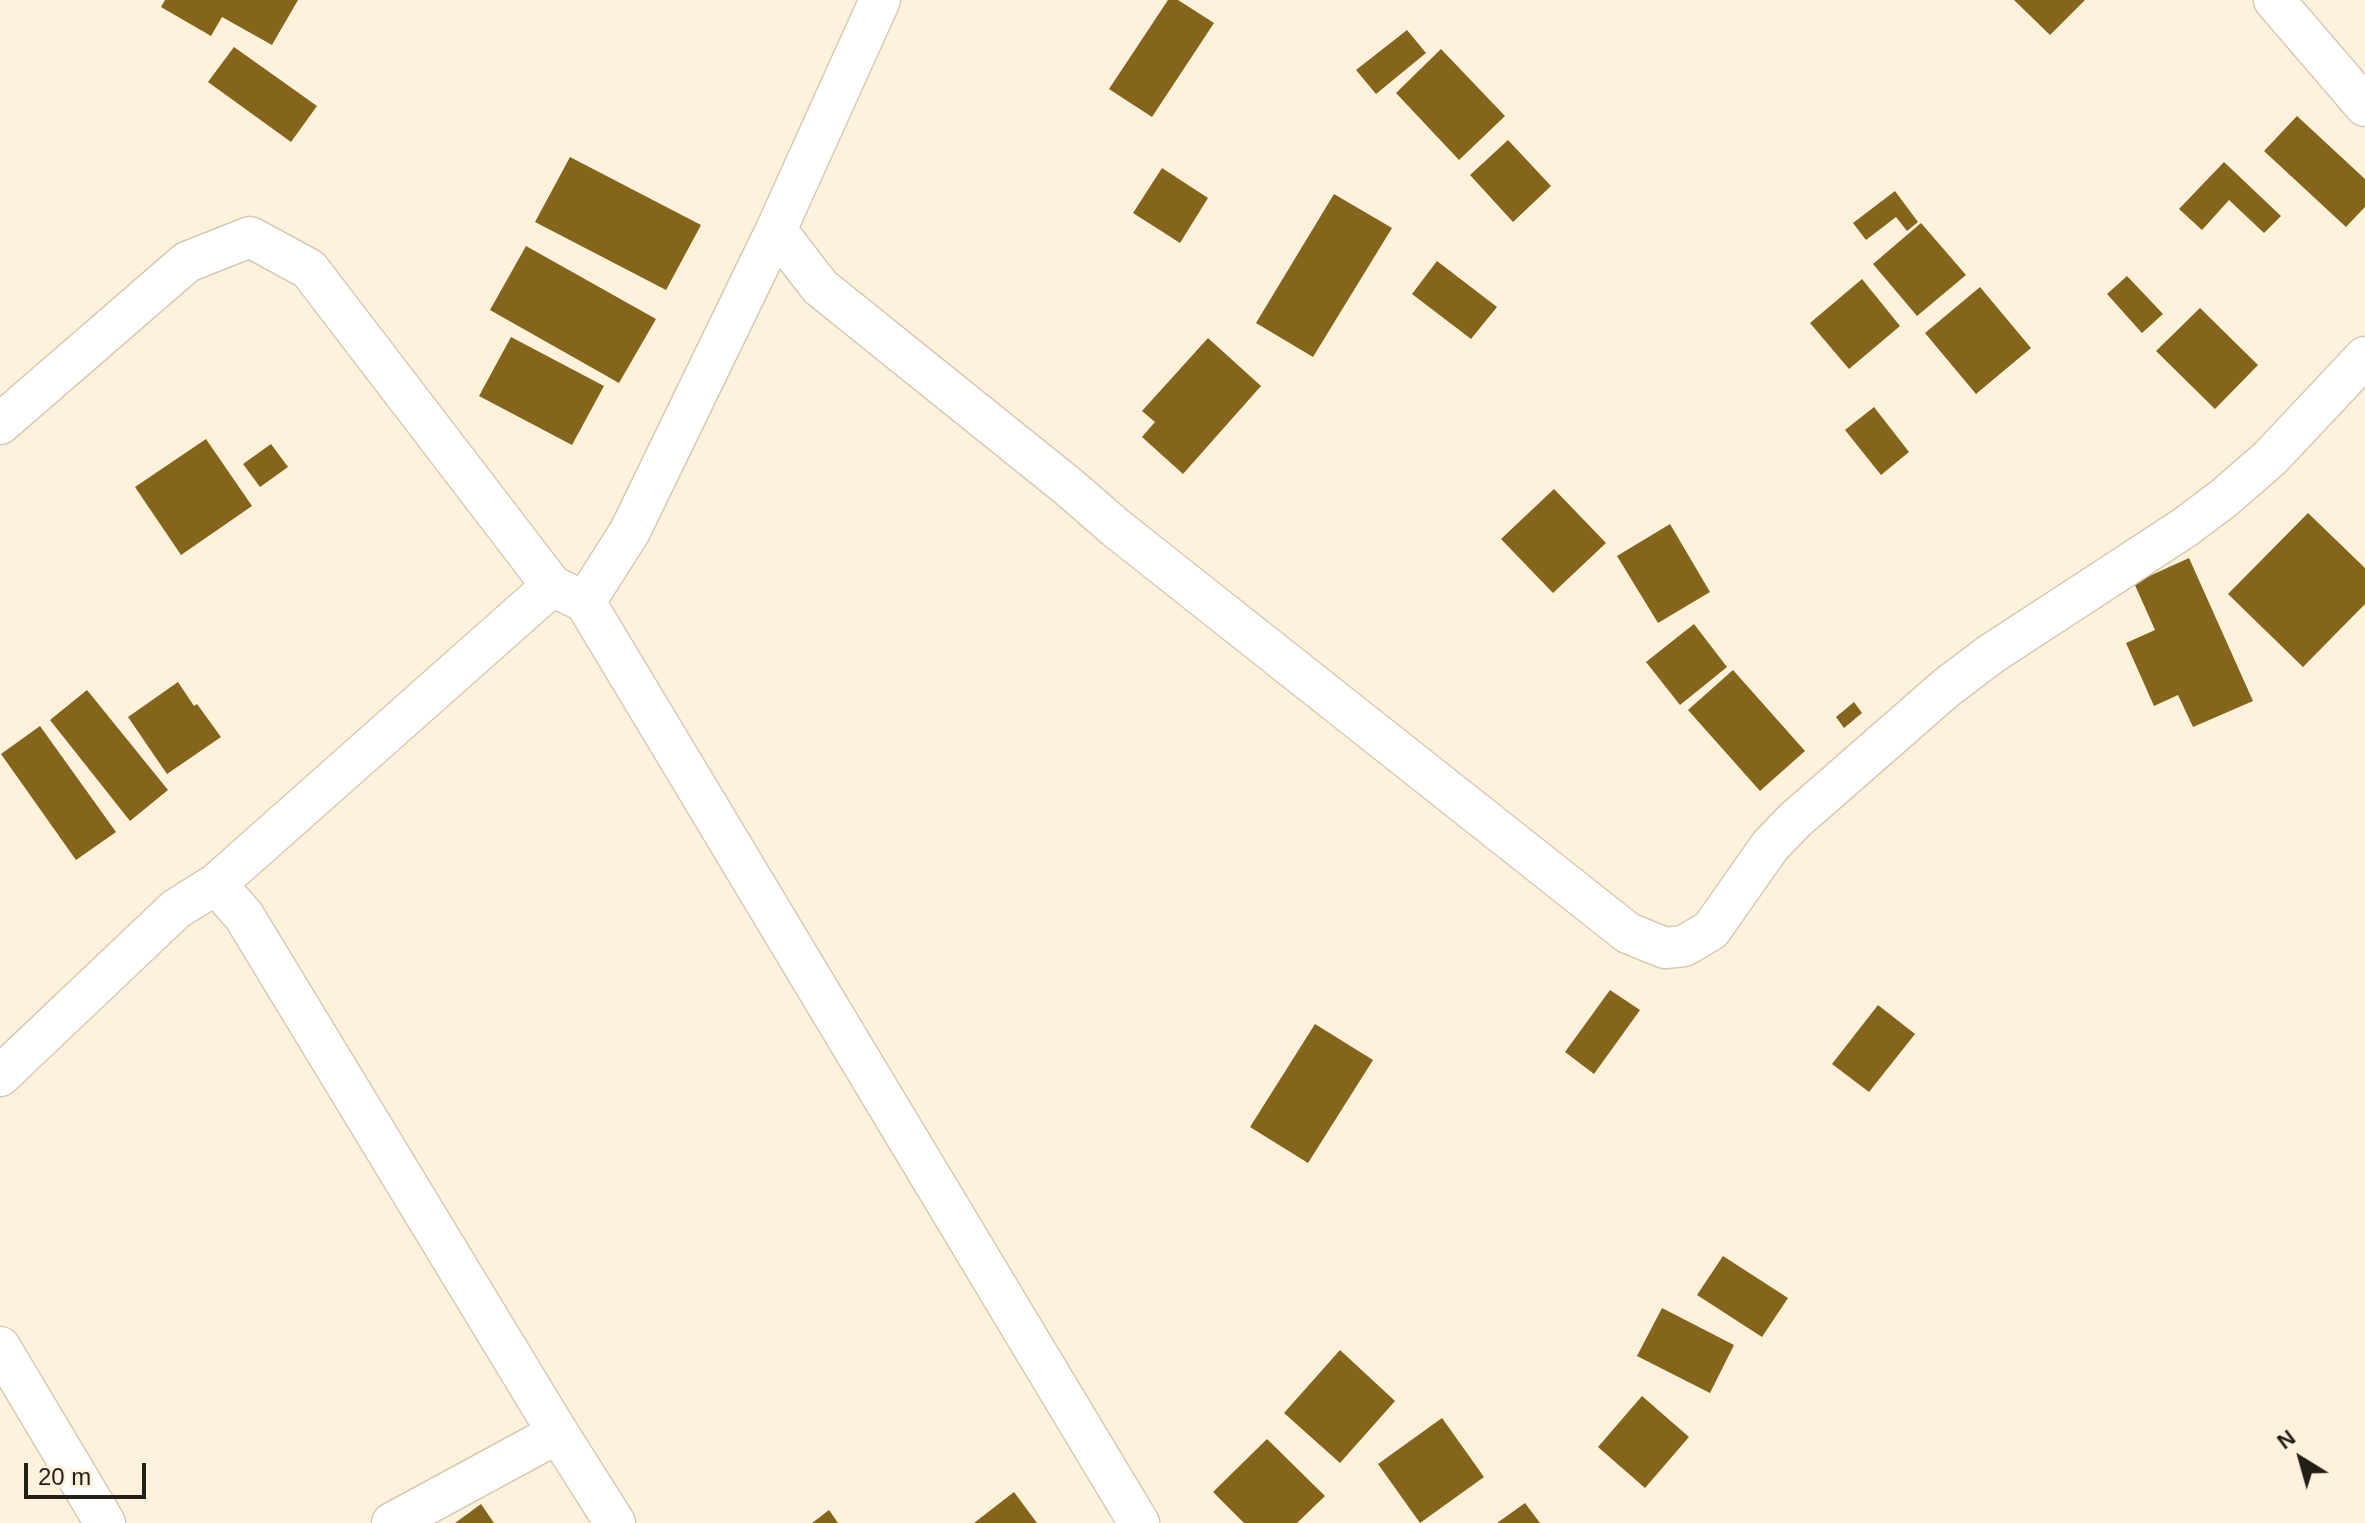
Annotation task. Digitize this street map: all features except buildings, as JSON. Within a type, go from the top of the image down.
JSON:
[{"type":"street","points":[[0,1076],[176,909],[216,884],[569,594],[630,531],[776,230],[880,0]]},
{"type":"street","points":[[2274,0],[2365,106]]},
{"type":"street","points":[[776,230],[820,287],[1116,528],[1628,933],[1665,948],[1684,946],[1711,930],[1786,828],[1946,688],[1991,654],[2184,528],[2224,498],[2270,458],[2365,357]]},
{"type":"street","points":[[0,424],[187,262],[250,237],[309,269],[569,594],[1139,1523]]},
{"type":"street","points":[[216,884],[244,916],[615,1523]]},
{"type":"street","points":[[0,1347],[105,1523]]},
{"type":"street","points":[[392,1523],[558,1433]]}]
